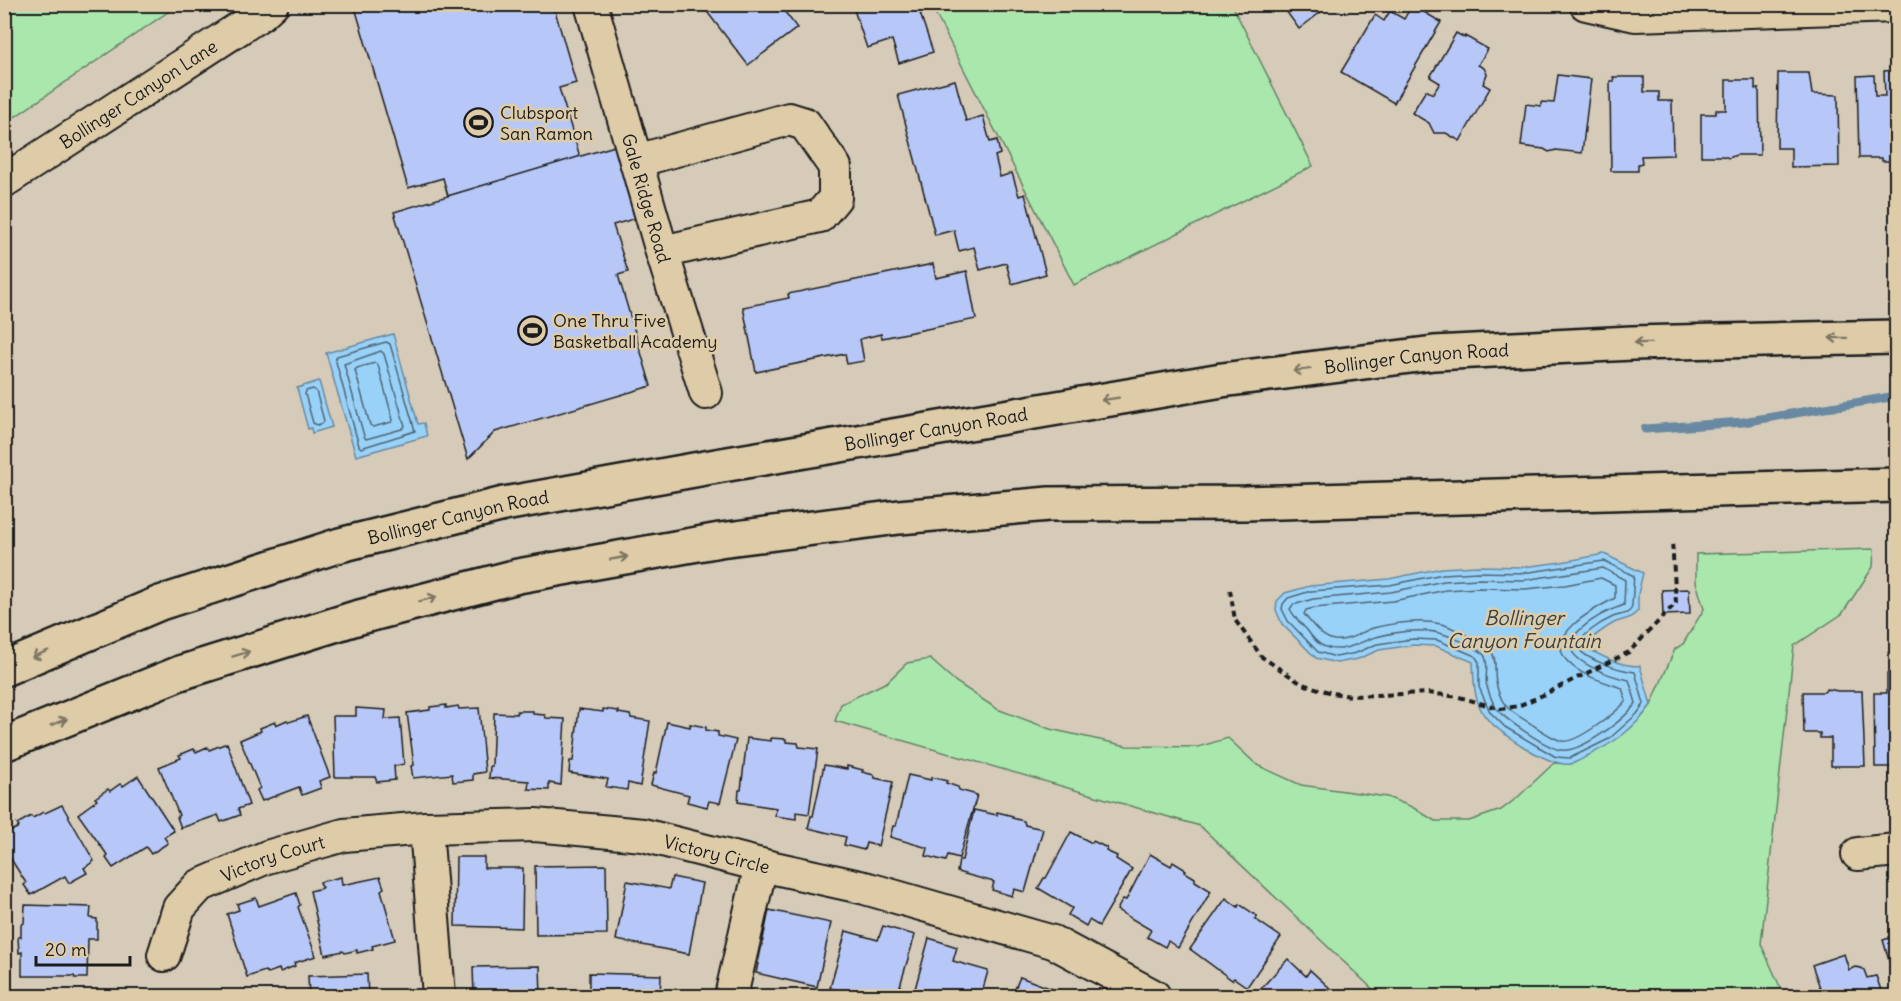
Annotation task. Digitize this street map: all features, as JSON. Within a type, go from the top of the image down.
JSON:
[{"type":"main road","name":"Bollinger Canyon Road","points":[[4,669],[160,603],[340,545],[504,504],[745,461],[1222,380],[1434,353],[1632,343],[1896,337]]},
{"type":"main road","points":[[4,744],[180,673],[356,618],[518,576],[720,540],[899,517],[1049,504],[1245,503],[1896,485]]},
{"type":"street","name":"Bollinger Canyon Lane","points":[[4,180],[261,14],[272,4]]},
{"type":"street","name":"Gale Ridge Road","points":[[591,4],[662,252],[706,393]]},
{"type":"street","points":[[1586,4],[1635,15],[1896,6]]},
{"type":"street","points":[[636,161],[789,119],[805,124],[834,166],[835,198],[820,216],[662,252]]},
{"type":"street","name":"Victory Circle","points":[[426,828],[535,825],[643,835],[760,865],[865,888],[1053,942],[1154,996]]},
{"type":"street","points":[[426,828],[439,996]]},
{"type":"street","name":"Victory Court","points":[[164,955],[179,908],[199,886],[267,857],[344,835],[426,828]]},
{"type":"street","points":[[1858,854],[1896,850]]},
{"type":"street","points":[[732,996],[760,865]]},
{"type":"path","points":[[1230,590],[1235,620],[1262,657],[1302,684],[1351,696],[1428,693],[1467,698],[1500,709],[1518,706],[1629,652],[1676,603],[1672,541]]},
{"type":"green space","points":[[4,5],[178,5],[16,116],[5,121]]},
{"type":"green space","points":[[931,5],[1232,5],[1313,166],[1074,285]]},
{"type":"green space","points":[[1874,549],[1873,567],[1842,614],[1794,646],[1761,944],[1784,996],[1380,996],[1200,826],[835,721],[841,704],[887,682],[907,663],[930,659],[956,682],[997,709],[1050,729],[1127,746],[1198,747],[1228,738],[1257,765],[1301,785],[1387,797],[1412,807],[1435,821],[1469,821],[1501,810],[1554,763],[1571,764],[1641,718],[1651,705],[1675,649],[1683,644],[1704,609],[1696,582],[1696,554]]},
{"type":"water","points":[[393,334],[418,424],[424,423],[427,436],[356,456],[326,353]]},
{"type":"water","points":[[319,381],[332,427],[312,433],[311,428],[308,429],[297,388]]},
{"type":"water","name":"Bollinger Canyon Fountain","points":[[1604,554],[1643,573],[1638,594],[1638,611],[1607,627],[1583,646],[1617,662],[1640,666],[1651,705],[1637,722],[1614,741],[1570,764],[1550,760],[1537,754],[1511,739],[1490,722],[1480,709],[1478,702],[1473,662],[1436,646],[1413,645],[1379,650],[1358,659],[1337,663],[1316,658],[1282,624],[1276,610],[1277,601],[1285,593],[1310,586],[1389,579],[1442,568],[1523,567]]},
{"type":"building","name":"Clubsport San Ramon","points":[[354,4],[553,4],[576,83],[559,88],[580,157],[448,196],[443,178],[408,188]]},
{"type":"building","points":[[701,4],[779,4],[797,28],[748,65]]},
{"type":"building","points":[[852,4],[917,4],[933,52],[899,63],[892,40],[867,48]]},
{"type":"building","points":[[1281,4],[1331,4],[1299,29]]},
{"type":"building","points":[[1412,5],[1441,22],[1394,103],[1341,72],[1375,15],[1384,21],[1390,11],[1404,19]]},
{"type":"building","points":[[1456,33],[1488,49],[1478,65],[1484,68],[1487,74],[1483,84],[1490,88],[1460,141],[1446,133],[1434,133],[1429,123],[1412,113],[1426,90],[1433,94],[1440,83],[1430,77]]},
{"type":"building","points":[[1896,70],[1896,161],[1882,161],[1882,158],[1859,158],[1857,76],[1874,75],[1875,96],[1885,96],[1884,71]]},
{"type":"building","points":[[1778,73],[1809,73],[1812,94],[1838,95],[1839,166],[1791,167],[1791,148],[1777,148]]},
{"type":"building","points":[[1558,75],[1591,79],[1582,153],[1556,150],[1549,152],[1544,149],[1521,146],[1526,104],[1541,106],[1541,102],[1554,103]]},
{"type":"building","points":[[1613,77],[1644,77],[1644,92],[1659,92],[1659,101],[1672,101],[1673,155],[1641,156],[1642,163],[1638,164],[1638,171],[1611,171],[1610,81],[1614,81]]},
{"type":"building","points":[[955,80],[966,121],[983,116],[990,142],[997,140],[1000,154],[995,156],[1000,177],[1012,173],[1019,196],[1025,194],[1046,274],[1012,284],[1006,263],[980,270],[974,247],[959,251],[954,230],[935,235],[898,95]]},
{"type":"building","points":[[1726,80],[1755,80],[1755,89],[1759,89],[1760,155],[1736,155],[1729,158],[1701,156],[1701,114],[1716,114],[1716,110],[1726,110]]},
{"type":"building","name":"One Thru Five Basketball Academy","points":[[618,145],[640,217],[613,225],[628,272],[618,275],[651,386],[495,432],[468,459],[394,212]]},
{"type":"building","points":[[933,264],[936,278],[967,271],[976,319],[882,338],[881,334],[860,339],[864,361],[847,364],[845,354],[756,372],[743,307],[789,298],[788,294]]},
{"type":"building","points":[[1689,589],[1690,614],[1663,615],[1662,590]]},
{"type":"building","points":[[1887,673],[1896,673],[1896,767],[1875,767],[1874,693],[1887,693]]},
{"type":"building","points":[[1827,689],[1862,691],[1865,766],[1831,766],[1831,738],[1820,738],[1820,733],[1804,733],[1803,692],[1824,692]]},
{"type":"building","points":[[446,705],[446,708],[458,706],[459,709],[479,708],[485,772],[473,774],[473,780],[453,782],[452,774],[413,778],[411,766],[414,765],[407,713]]},
{"type":"building","points":[[356,708],[386,710],[385,719],[400,718],[404,764],[394,766],[395,780],[377,782],[375,777],[335,777],[333,716],[356,716]]},
{"type":"building","points":[[579,709],[619,711],[618,713],[630,715],[631,718],[650,721],[640,786],[628,783],[627,790],[606,787],[608,779],[569,773],[570,761],[573,761]]},
{"type":"building","points":[[517,711],[533,711],[533,714],[545,715],[546,718],[565,719],[561,785],[549,783],[549,790],[528,789],[529,781],[489,778],[490,766],[492,766],[494,713],[517,714]]},
{"type":"building","points":[[307,716],[330,777],[319,781],[321,788],[302,795],[299,787],[262,801],[257,790],[260,788],[240,740],[275,722],[276,725]]},
{"type":"building","points":[[667,722],[690,727],[690,724],[706,727],[706,730],[718,732],[718,736],[736,740],[720,803],[709,801],[707,807],[687,802],[689,795],[651,785],[654,773],[656,773]]},
{"type":"building","points":[[747,738],[771,741],[771,738],[786,739],[786,742],[798,743],[799,747],[818,749],[809,814],[796,812],[796,819],[775,816],[776,808],[738,802]]},
{"type":"building","points":[[227,743],[249,805],[238,809],[240,815],[221,822],[218,815],[181,828],[177,817],[179,815],[159,767],[181,758],[179,755],[194,749],[196,752],[207,747],[209,750]]},
{"type":"building","points":[[824,765],[847,769],[847,766],[863,770],[862,772],[874,775],[875,778],[893,782],[878,846],[866,843],[864,850],[844,845],[846,837],[808,828],[811,816],[813,816]]},
{"type":"building","points":[[908,775],[947,781],[946,783],[958,787],[959,790],[977,795],[959,858],[948,855],[946,861],[926,856],[928,848],[890,837],[893,826],[896,826]]},
{"type":"building","points":[[138,776],[174,831],[164,837],[168,843],[151,854],[146,847],[113,868],[106,858],[108,856],[78,814],[108,789],[110,791],[120,784],[123,786]]},
{"type":"building","points":[[62,805],[94,861],[84,868],[87,873],[69,883],[65,876],[31,895],[4,848],[4,835],[19,827],[17,824],[31,816],[33,818]]},
{"type":"building","points":[[974,810],[1013,816],[1012,818],[1024,821],[1025,825],[1043,829],[1025,892],[1014,889],[1012,896],[992,890],[994,882],[957,872]]},
{"type":"building","points":[[1071,832],[1107,848],[1106,851],[1117,856],[1116,859],[1132,869],[1099,926],[1089,920],[1086,926],[1068,915],[1072,908],[1038,888],[1046,878]]},
{"type":"building","points":[[1150,854],[1171,866],[1173,862],[1211,891],[1178,948],[1168,941],[1165,947],[1147,937],[1151,930],[1117,910],[1123,899],[1126,900]]},
{"type":"building","points":[[456,857],[484,857],[484,868],[523,868],[522,928],[455,926]]},
{"type":"building","points":[[606,865],[607,934],[536,935],[535,866]]},
{"type":"building","points":[[341,877],[342,885],[380,877],[384,888],[381,890],[395,940],[357,953],[357,950],[325,955],[310,891],[322,888],[320,882]]},
{"type":"building","points":[[672,877],[702,883],[689,954],[616,940],[627,881],[669,889]]},
{"type":"building","points":[[296,893],[300,905],[298,907],[316,956],[294,963],[295,966],[280,972],[279,969],[268,973],[265,971],[247,977],[227,914],[239,910],[237,904],[256,898],[259,906]]},
{"type":"building","points":[[1226,898],[1257,916],[1255,919],[1281,937],[1247,987],[1234,978],[1232,980],[1190,949]]},
{"type":"building","points":[[25,905],[91,907],[90,918],[97,919],[97,939],[88,939],[87,978],[22,976],[22,952],[19,953],[18,937],[21,937]]},
{"type":"building","points":[[769,910],[831,923],[817,987],[756,973]]},
{"type":"building","points":[[883,926],[915,935],[897,996],[862,996],[830,988],[846,931],[878,940]]},
{"type":"building","points":[[1896,936],[1896,984],[1883,940]]},
{"type":"building","points":[[929,938],[957,947],[953,961],[988,971],[981,996],[913,996]]},
{"type":"building","points":[[1844,954],[1849,970],[1855,967],[1861,968],[1867,978],[1876,976],[1883,996],[1823,996],[1812,965]]},
{"type":"building","points":[[1288,959],[1306,976],[1310,970],[1333,991],[1328,996],[1254,996]]},
{"type":"building","points":[[540,966],[541,996],[474,996],[473,967]]},
{"type":"building","points":[[589,973],[661,975],[660,996],[589,996]]},
{"type":"building","points":[[367,974],[368,996],[309,996],[308,976]]},
{"type":"building","points":[[1020,977],[1071,996],[1012,996]]},
{"type":"waterway","points":[[1645,429],[1743,422],[1896,396]]},
{"type":"place","name":"Clubsport San Ramon","points":[[479,122]]},
{"type":"place","name":"One Thru Five Basketball Academy","points":[[532,330]]}]
